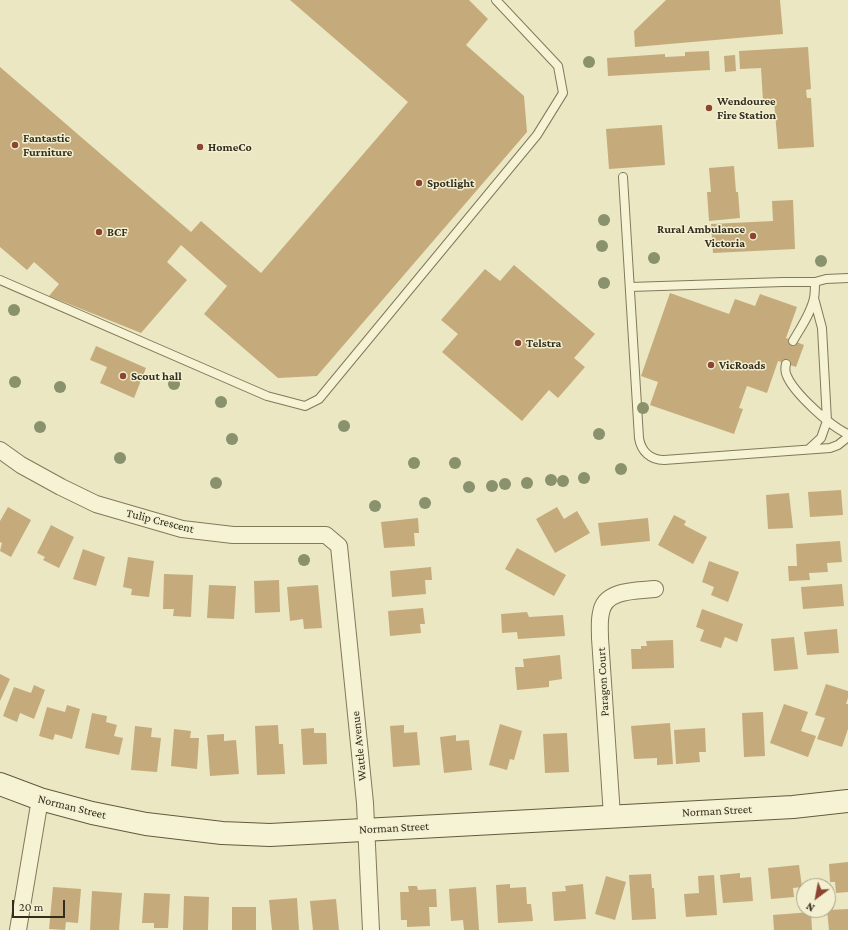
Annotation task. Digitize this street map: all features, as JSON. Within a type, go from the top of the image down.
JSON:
[{"type":"main road","name":"Norman Street","points":[[0,784],[40,799],[92,813],[146,824],[222,833],[270,835],[793,807],[848,801]]},
{"type":"main road","name":"Norman Street","points":[[793,807],[848,812]]},
{"type":"street","name":"Tulip Crescent","points":[[0,450],[21,465],[61,488],[96,504],[182,529],[233,535],[326,534],[339,546],[340,563]]},
{"type":"street","name":"Wattle Avenue","points":[[340,563],[365,802],[371,930]]},
{"type":"street","name":"Paragon Court","points":[[612,816],[600,638],[600,613],[608,600],[617,594],[655,589]]},
{"type":"street","points":[[18,930],[40,799]]},
{"type":"lane","points":[[0,280],[267,396],[304,406],[319,399],[537,135],[563,93],[558,66],[496,0]]},
{"type":"lane","points":[[623,177],[639,440],[642,448],[647,454],[655,459],[664,460],[835,447],[848,436],[827,421],[792,385],[786,374],[786,364]]},
{"type":"lane","points":[[630,287],[816,282],[826,279],[848,278]]},
{"type":"lane","points":[[793,341],[814,298],[816,282]]},
{"type":"lane","points":[[809,449],[821,438],[827,421],[822,328],[814,298]]},
{"type":"building","points":[[290,0],[469,0],[488,19],[466,45],[524,96],[527,132],[317,376],[278,378],[204,314],[227,286],[181,245],[167,262],[187,280],[141,333],[49,296],[59,284],[34,262],[27,270],[0,247],[0,67],[191,232],[201,221],[261,273],[408,102]]},
{"type":"building","points":[[666,0],[780,0],[783,34],[635,47],[634,31]]},
{"type":"building","points":[[808,47],[811,89],[806,90],[807,98],[811,98],[814,147],[778,149],[774,100],[763,101],[761,68],[740,69],[739,51]]},
{"type":"building","points":[[709,51],[710,70],[608,76],[607,58],[665,54],[665,57],[685,56],[685,52]]},
{"type":"building","points":[[735,55],[736,71],[725,72],[724,56]]},
{"type":"building","points":[[662,125],[665,165],[609,169],[606,129]]},
{"type":"building","points":[[734,166],[740,218],[709,221],[707,192],[711,192],[709,168]]},
{"type":"building","name":"Rural Ambulance Victoria","points":[[793,200],[795,249],[713,253],[711,224],[773,221],[772,201]]},
{"type":"building","name":"Telstra","points":[[514,265],[595,334],[574,358],[585,367],[558,398],[549,390],[522,421],[442,352],[458,334],[441,320],[485,269],[500,281]]},
{"type":"building","name":"VicRoads","points":[[670,293],[729,314],[735,299],[755,306],[760,294],[797,307],[786,338],[804,345],[796,367],[778,361],[767,393],[747,386],[739,408],[743,409],[734,434],[650,405],[658,382],[641,376]]},
{"type":"building","name":"Scout hall","points":[[96,346],[146,368],[134,398],[100,383],[107,367],[90,360]]},
{"type":"building","points":[[841,490],[843,515],[810,517],[808,492]]},
{"type":"building","points":[[789,493],[793,528],[768,529],[766,495]]},
{"type":"building","points":[[8,507],[31,520],[11,557],[0,551],[2,543],[0,542],[0,521]]},
{"type":"building","points":[[557,507],[564,519],[577,511],[590,533],[555,553],[536,519]]},
{"type":"building","points":[[674,515],[686,521],[684,525],[707,537],[693,564],[658,545]]},
{"type":"building","points":[[418,518],[419,533],[414,533],[415,546],[384,548],[381,522]]},
{"type":"building","points":[[648,518],[650,541],[601,546],[598,523]]},
{"type":"building","points":[[51,525],[74,537],[59,568],[43,560],[45,557],[37,553]]},
{"type":"building","points":[[840,541],[842,562],[827,563],[828,572],[809,573],[810,580],[789,581],[788,566],[797,566],[796,544]]},
{"type":"building","points":[[517,548],[566,575],[554,596],[505,569]]},
{"type":"building","points":[[83,549],[105,557],[96,586],[73,579]]},
{"type":"building","points":[[128,557],[154,561],[149,597],[131,595],[132,589],[123,587]]},
{"type":"building","points":[[709,561],[739,572],[728,602],[711,595],[714,587],[702,582]]},
{"type":"building","points":[[431,567],[432,580],[425,580],[426,594],[392,597],[390,571]]},
{"type":"building","points":[[164,574],[193,575],[191,617],[173,616],[174,609],[163,609]]},
{"type":"building","points":[[279,580],[280,612],[255,613],[254,581]]},
{"type":"building","points":[[842,584],[844,606],[803,609],[801,587]]},
{"type":"building","points":[[209,585],[236,586],[234,619],[207,618]]},
{"type":"building","points":[[318,585],[322,628],[304,629],[303,619],[290,621],[287,587]]},
{"type":"building","points":[[423,608],[425,624],[420,624],[421,633],[390,636],[388,611]]},
{"type":"building","points":[[702,609],[743,624],[737,642],[725,637],[721,648],[700,641],[704,630],[696,627]]},
{"type":"building","points":[[527,612],[529,617],[563,615],[565,636],[518,639],[517,632],[502,633],[501,614]]},
{"type":"building","points":[[837,629],[839,653],[807,655],[804,632]]},
{"type":"building","points":[[794,637],[798,669],[774,671],[771,639]]},
{"type":"building","points":[[673,640],[674,668],[632,669],[631,649],[641,649],[641,646],[647,646],[646,641]]},
{"type":"building","points":[[560,655],[562,679],[549,681],[549,687],[517,690],[515,667],[524,667],[523,659]]},
{"type":"building","points":[[0,674],[10,679],[0,701]]},
{"type":"building","points":[[826,684],[848,691],[846,704],[848,704],[848,729],[842,747],[817,739],[825,718],[815,715]]},
{"type":"building","points":[[34,685],[45,690],[34,719],[20,713],[17,722],[3,716],[14,687],[31,693]]},
{"type":"building","points":[[784,704],[808,712],[801,731],[816,736],[808,757],[770,743]]},
{"type":"building","points":[[67,705],[80,709],[72,739],[55,734],[53,740],[39,736],[47,707],[65,712]]},
{"type":"building","points":[[763,712],[765,756],[744,757],[742,713]]},
{"type":"building","points":[[92,713],[107,716],[106,722],[117,725],[114,736],[123,738],[119,755],[85,748]]},
{"type":"building","points":[[670,723],[673,764],[657,765],[657,758],[634,759],[631,726]]},
{"type":"building","points":[[500,724],[522,731],[514,760],[510,759],[507,770],[489,765]]},
{"type":"building","points":[[278,725],[279,744],[283,744],[285,774],[257,775],[255,726]]},
{"type":"building","points":[[404,725],[404,733],[417,732],[420,765],[393,767],[390,726]]},
{"type":"building","points":[[135,726],[152,728],[151,737],[161,738],[157,772],[131,770]]},
{"type":"building","points":[[314,728],[314,733],[326,733],[327,764],[303,765],[301,729]]},
{"type":"building","points":[[705,728],[706,752],[699,752],[700,762],[676,764],[674,730]]},
{"type":"building","points":[[174,729],[191,731],[190,738],[199,738],[197,769],[171,766]]},
{"type":"building","points":[[567,733],[569,772],[545,773],[543,734]]},
{"type":"building","points":[[224,734],[224,741],[236,740],[239,774],[210,776],[207,735]]},
{"type":"building","points":[[456,735],[456,741],[469,740],[472,770],[444,773],[440,737]]},
{"type":"building","points":[[848,862],[848,892],[836,893],[836,878],[830,878],[829,864]]},
{"type":"building","points":[[799,865],[801,878],[796,878],[796,888],[793,888],[794,897],[771,899],[768,868]]},
{"type":"building","points":[[740,873],[740,878],[751,877],[753,901],[723,903],[720,875]]},
{"type":"building","points":[[651,874],[652,888],[654,888],[656,919],[632,920],[629,875]]},
{"type":"building","points":[[714,875],[717,915],[686,917],[684,894],[699,893],[698,876]]},
{"type":"building","points":[[606,876],[626,882],[615,920],[595,914]]},
{"type":"building","points":[[510,884],[510,888],[526,887],[527,904],[531,904],[533,921],[498,923],[496,885]]},
{"type":"building","points":[[583,884],[586,919],[554,921],[552,892],[566,891],[565,886]]},
{"type":"building","points":[[408,886],[417,886],[418,890],[436,889],[437,907],[429,907],[430,926],[407,927],[407,920],[401,920],[400,892],[409,892]]},
{"type":"building","points":[[53,887],[81,889],[78,923],[66,922],[65,930],[49,929]]},
{"type":"building","points":[[476,887],[479,930],[464,930],[463,920],[451,921],[449,889]]},
{"type":"building","points":[[92,891],[122,893],[119,930],[90,930]]},
{"type":"building","points":[[144,893],[170,894],[168,928],[154,928],[154,923],[142,923]]},
{"type":"building","points":[[184,896],[209,897],[208,930],[183,930]]},
{"type":"building","points":[[297,898],[299,930],[272,930],[269,900]]},
{"type":"building","points":[[336,899],[339,930],[313,930],[310,901]]},
{"type":"building","points":[[232,907],[256,907],[256,930],[232,930]]},
{"type":"building","points":[[848,909],[848,930],[829,930],[828,918],[836,918],[836,910]]},
{"type":"building","points":[[796,913],[796,918],[811,918],[812,930],[774,930],[773,915]]},
{"type":"place","name":"Wendouree Fire Station","points":[[709,108]]},
{"type":"place","name":"Fantastic Furniture","points":[[15,145]]},
{"type":"place","name":"HomeCo","points":[[200,147]]},
{"type":"place","name":"Spotlight","points":[[419,183]]},
{"type":"place","name":"BCF","points":[[99,232]]},
{"type":"place","name":"Rural Ambulance Victoria","points":[[753,236]]},
{"type":"place","name":"Telstra","points":[[518,343]]},
{"type":"place","name":"VicRoads","points":[[711,365]]},
{"type":"place","name":"Scout hall","points":[[123,376]]}]
